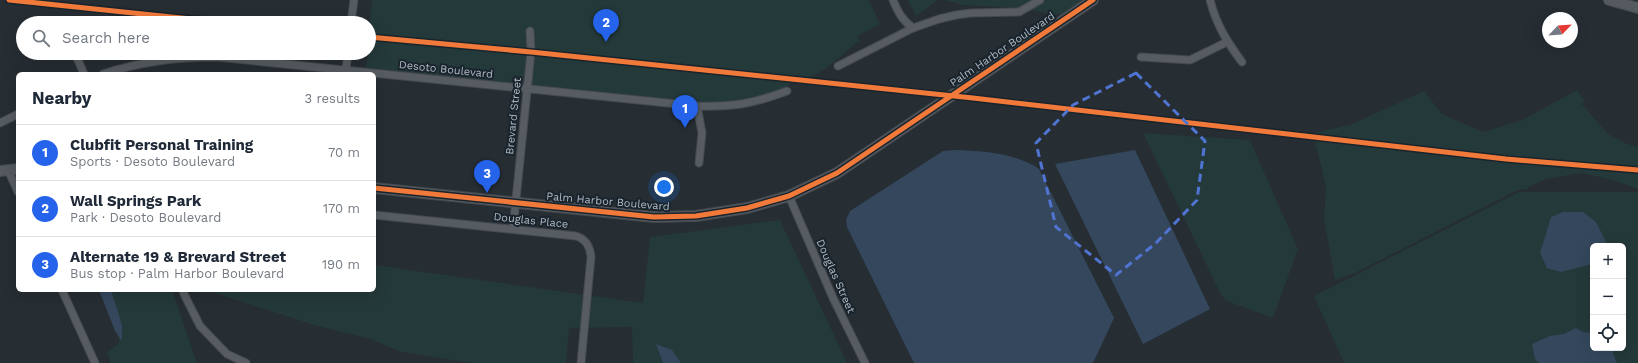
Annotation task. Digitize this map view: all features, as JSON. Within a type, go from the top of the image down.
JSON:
[{"type":"main road","name":"Palm Harbor Boulevard","points":[[376,188],[632,215],[674,217],[730,212],[789,196],[837,173],[862,158],[1094,0]]},
{"type":"main road","points":[[1609,0],[1638,8]]},
{"type":"street","points":[[352,16],[354,0]]},
{"type":"street","points":[[893,0],[904,22],[913,28]]},
{"type":"street","points":[[838,66],[913,28],[956,15],[1019,12],[1040,0]]},
{"type":"street","points":[[1210,0],[1214,17],[1227,42],[1242,62]]},
{"type":"street","name":"Brevard Street","points":[[513,229],[526,89],[531,52],[530,31]]},
{"type":"street","points":[[1141,57],[1190,60],[1227,42]]},
{"type":"street","points":[[78,60],[83,72]]},
{"type":"street","name":"Desoto Boulevard","points":[[111,72],[151,62],[169,60]]},
{"type":"street","name":"Desoto Boulevard","points":[[252,60],[373,72]]},
{"type":"street","points":[[346,69],[347,60]]},
{"type":"street","name":"Desoto Boulevard","points":[[376,72],[697,106],[724,107],[749,104],[786,91]]},
{"type":"street","points":[[697,106],[702,133],[699,163]]},
{"type":"street","points":[[0,123],[16,115]]},
{"type":"street","points":[[9,170],[16,187]]},
{"type":"street","name":"Douglas Street","points":[[789,196],[833,298],[865,363]]},
{"type":"street","name":"Douglas Place","points":[[376,215],[513,229],[576,236],[582,238],[590,249],[591,257],[581,363]]},
{"type":"street","points":[[63,292],[95,363]]},
{"type":"street","points":[[184,292],[200,326],[227,354],[246,363]]},
{"type":"highlighted area","points":[[1136,73],[1205,141],[1197,200],[1156,243],[1116,275],[1056,227],[1036,143],[1073,105]]},
{"type":"green space","points":[[372,0],[869,0],[880,24],[857,36],[860,42],[856,43],[828,67],[812,76],[804,79],[796,79],[779,91],[760,98],[738,102],[715,103],[669,100],[530,86],[532,72],[525,71],[523,85],[365,68],[367,60],[376,60],[376,16],[370,16]]},
{"type":"green space","points":[[908,0],[938,0],[916,16]]},
{"type":"green space","points":[[945,0],[1034,0],[1020,8],[963,5]]},
{"type":"green space","points":[[1046,0],[1088,0],[1065,15],[1030,10]]},
{"type":"green space","points":[[1577,90],[1586,103],[1581,103],[1608,134],[1625,143],[1638,147],[1638,189],[1613,180],[1581,173],[1547,179],[1528,187],[1528,189],[1518,190],[1355,273],[1335,280],[1324,219],[1326,186],[1313,133],[1350,125],[1424,91],[1442,114],[1483,132],[1522,120]]},
{"type":"green space","points":[[1143,133],[1250,140],[1298,249],[1273,318],[1227,301],[1221,295]]},
{"type":"green space","points":[[1519,192],[1638,192],[1638,363],[1344,363],[1314,296]]},
{"type":"green space","points":[[780,220],[847,363],[633,363],[632,327],[569,328],[566,363],[472,363],[401,352],[371,339],[317,326],[212,292],[376,292],[376,265],[643,303],[650,237]]},
{"type":"green space","points":[[107,292],[173,292],[197,363],[111,363],[107,353],[119,343],[114,312]]},
{"type":"water","points":[[955,150],[988,152],[1010,156],[1020,159],[1039,169],[1114,318],[1093,363],[914,363],[847,227],[846,220],[850,211],[943,151]]},
{"type":"water","points":[[1135,150],[1210,309],[1143,344],[1055,164]]},
{"type":"water","points":[[1563,212],[1583,212],[1596,222],[1606,243],[1590,243],[1590,265],[1561,272],[1547,268],[1540,253],[1551,217]]},
{"type":"water","points":[[100,292],[112,292],[122,325],[122,341],[115,331]]},
{"type":"water","points":[[1576,328],[1583,332],[1590,333],[1590,351],[1614,351],[1613,353],[1617,363],[1539,363],[1535,359],[1532,344],[1550,336],[1564,334]]},
{"type":"water","points":[[656,344],[672,350],[681,363],[663,363]]},
{"type":"cycle path","points":[[9,0],[162,16]]},
{"type":"cycle path","points":[[376,188],[654,217],[696,216],[747,208],[789,196],[837,173],[1093,0]]},
{"type":"cycle path","points":[[376,38],[531,52],[973,98],[1506,159],[1638,170]]},
{"type":"place","name":"Wall Springs Park","points":[[606,42]]},
{"type":"place","name":"Clubfit Personal Training","points":[[685,128]]},
{"type":"place","name":"Alternate 19 & Brevard Street","points":[[487,193]]}]
